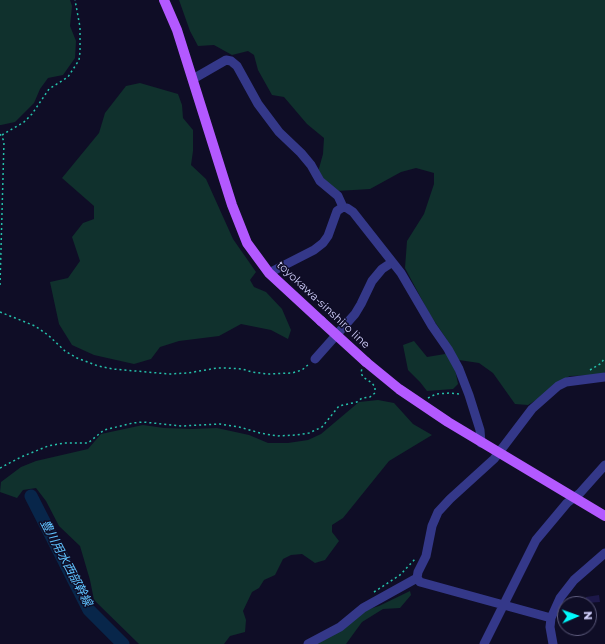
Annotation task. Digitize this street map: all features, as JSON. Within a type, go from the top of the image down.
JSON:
[{"type":"main road","name":"toyokawa-sinshiro line","points":[[164,0],[178,30],[232,205],[247,243],[269,274],[366,362],[399,389],[481,443],[605,516]]},
{"type":"street","points":[[193,80],[226,60],[231,61],[237,66],[258,104],[279,132],[311,165],[320,181],[338,196],[343,208]]},
{"type":"street","points":[[269,274],[314,250],[322,243],[328,236],[337,211],[347,208],[353,212],[401,274],[432,326],[448,349],[459,369],[469,395],[480,430],[481,443]]},
{"type":"street","points":[[315,359],[355,314],[372,281],[382,269],[391,262]]},
{"type":"street","points":[[417,578],[418,572],[426,556],[432,526],[438,512],[499,453],[532,409],[558,386],[566,382],[605,377]]},
{"type":"street","points":[[484,644],[536,540],[567,503],[580,493],[605,465]]},
{"type":"street","points":[[553,644],[550,627],[551,618],[560,598],[574,580],[605,553]]},
{"type":"street","points":[[417,578],[420,582],[551,618]]},
{"type":"street","points":[[308,644],[340,627],[363,608],[417,578]]},
{"type":"path","points":[[0,285],[4,141],[1,135],[24,122],[32,114],[49,89],[68,77],[79,60],[80,27],[75,0]]},
{"type":"path","points":[[0,312],[35,326],[48,335],[65,351],[77,358],[98,366],[113,369],[169,374],[188,373],[217,368],[242,369],[268,374],[292,373],[302,370],[315,359]]},
{"type":"path","points":[[590,370],[600,364],[605,358]]},
{"type":"path","points":[[0,468],[21,456],[48,446],[64,443],[88,442],[104,430],[115,426],[133,423],[143,422],[182,426],[220,424],[277,436],[309,433],[322,427],[339,406],[357,402],[362,398],[370,397],[375,392],[375,387],[363,377],[361,373],[361,369],[366,362]]},
{"type":"path","points":[[423,406],[428,399],[436,394],[450,393],[469,395]]},
{"type":"path","points":[[374,592],[400,575],[417,556]]},
{"type":"green space","points":[[0,0],[70,0],[72,6],[70,26],[76,41],[75,58],[63,75],[48,78],[40,89],[34,103],[15,122],[1,125],[0,125]]},
{"type":"green space","points":[[179,0],[605,0],[605,372],[600,375],[570,376],[560,381],[541,397],[528,405],[515,404],[493,373],[479,363],[459,360],[455,369],[458,384],[453,389],[427,391],[408,370],[403,345],[414,341],[427,357],[445,354],[447,340],[429,313],[405,268],[407,241],[424,214],[434,184],[434,173],[416,168],[401,172],[370,189],[337,191],[324,184],[318,172],[323,154],[324,138],[307,124],[284,97],[272,95],[258,70],[254,55],[248,51],[232,55],[214,45],[198,46],[190,31]]},
{"type":"green space","points":[[140,83],[178,94],[182,105],[183,118],[193,130],[191,165],[206,179],[233,239],[256,272],[250,280],[254,287],[266,292],[282,309],[291,330],[288,339],[271,330],[241,324],[219,336],[179,341],[160,347],[151,359],[134,364],[94,355],[72,345],[59,324],[50,282],[68,278],[80,261],[72,237],[83,223],[94,219],[94,206],[62,178],[99,133],[105,113],[126,86]]},
{"type":"green space","points":[[378,400],[394,403],[413,424],[432,435],[389,461],[343,518],[332,525],[332,532],[339,541],[325,560],[315,563],[302,554],[291,555],[283,559],[275,575],[264,580],[259,588],[252,592],[243,611],[246,620],[245,632],[230,636],[224,644],[139,644],[94,600],[80,546],[59,526],[46,501],[36,488],[23,490],[17,498],[0,492],[1,482],[21,467],[36,461],[88,449],[101,434],[143,425],[164,428],[217,428],[249,435],[268,443],[288,443],[308,440],[321,434],[359,402]]},
{"type":"green space","points":[[410,591],[411,595],[400,608],[383,609],[362,622],[346,644],[317,644],[363,611],[379,606]]},
{"type":"building","points":[[599,595],[600,602],[597,602],[597,596],[592,596]]},
{"type":"waterway","name":"豊川用水西部幹線","points":[[31,496],[89,610],[123,644]]}]
